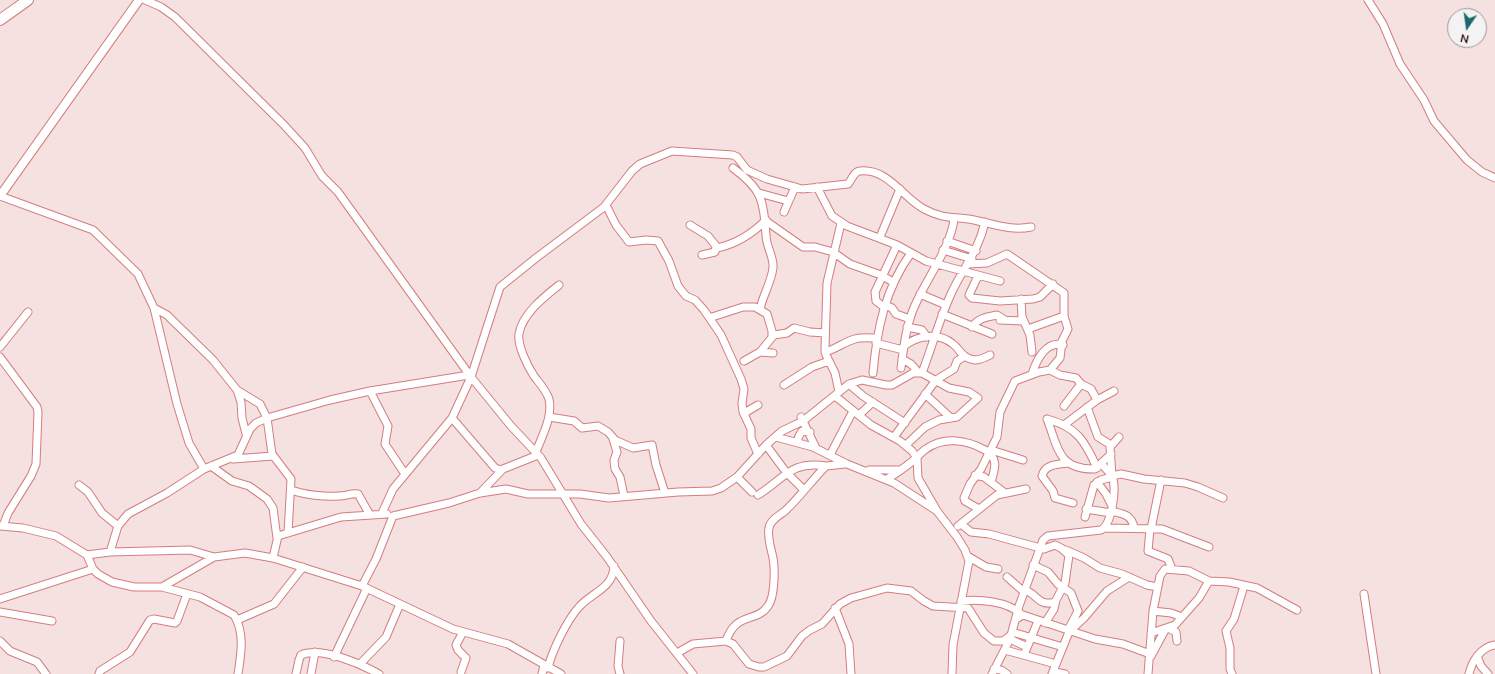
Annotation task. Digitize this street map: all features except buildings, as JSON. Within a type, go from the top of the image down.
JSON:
[{"type":"highway","points":[[0,20],[28,0]]},
{"type":"main road","points":[[0,196],[139,0]]},
{"type":"street","points":[[146,0],[161,7],[175,17],[300,141],[318,171],[338,192],[470,376],[511,426],[549,468],[562,494],[581,524],[614,566],[651,621],[692,674]]},
{"type":"street","points":[[1368,0],[1383,24],[1400,64],[1424,100],[1434,121],[1471,163],[1482,172],[1495,178]]},
{"type":"street","points":[[382,514],[394,489],[452,418],[470,376],[500,287],[606,205],[632,171],[640,164],[672,151],[733,154],[747,170],[767,179],[807,189],[848,184],[856,172],[860,171],[877,174],[889,180],[911,201],[923,209],[940,216],[954,219],[965,218],[1017,229],[1031,227]]},
{"type":"street","points":[[732,168],[750,182],[758,193],[764,208],[766,235],[773,264],[768,287],[760,309]]},
{"type":"street","points":[[784,212],[795,187]]},
{"type":"street","points":[[817,188],[827,209],[832,216],[841,223],[897,245],[926,261],[1000,281]]},
{"type":"street","points":[[880,238],[900,189]]},
{"type":"street","points":[[758,193],[788,201]]},
{"type":"street","points":[[0,196],[93,230],[138,274],[154,308],[181,417],[191,448],[207,468],[230,480],[250,486],[267,499],[273,508],[277,538],[273,558]]},
{"type":"street","points":[[764,208],[766,200],[773,197]]},
{"type":"street","points":[[606,205],[616,225],[629,242],[655,240],[662,244],[678,286],[686,296],[694,300],[704,310],[721,335],[741,379],[744,389],[742,403],[751,429],[751,438],[758,454]]},
{"type":"street","points":[[901,368],[907,327],[920,294],[947,241],[954,219]]},
{"type":"street","points":[[702,255],[713,253],[717,248],[731,244],[750,235],[766,221]]},
{"type":"street","points":[[766,221],[803,247],[815,247],[833,252],[850,264],[881,275],[893,282]]},
{"type":"street","points":[[277,538],[278,536],[329,520],[382,514],[393,516],[448,504],[480,493],[508,489],[536,494],[580,494],[602,498],[712,491],[728,485],[766,445],[782,431],[802,419],[849,384],[862,380],[892,385],[920,372],[946,305],[962,271],[970,262],[976,251],[985,222]]},
{"type":"street","points":[[841,223],[833,252],[827,287],[825,333],[825,352],[835,373],[837,394],[856,413],[906,445],[917,458],[918,478],[937,511],[953,530],[969,557],[986,567],[998,569]]},
{"type":"street","points":[[690,225],[708,236],[717,248]]},
{"type":"street","points":[[947,241],[976,251]]},
{"type":"street","points":[[897,245],[881,275],[874,292],[874,297],[884,306],[892,308],[896,314],[910,319]]},
{"type":"street","points":[[943,250],[970,262],[987,263],[1007,254],[1053,284],[1056,289],[1064,293],[1064,316],[1068,329],[1063,340],[1060,358],[1049,370]]},
{"type":"street","points":[[873,373],[877,341],[884,306],[893,282],[911,253]]},
{"type":"street","points":[[978,276],[969,295],[972,298],[984,300],[1040,297],[1053,284]]},
{"type":"street","points":[[480,493],[501,470],[537,454],[549,417],[549,400],[544,388],[525,360],[518,335],[527,317],[537,305],[559,285]]},
{"type":"street","points":[[920,294],[946,305]]},
{"type":"street","points":[[1021,299],[1023,321],[1028,329],[1032,352]]},
{"type":"street","points":[[712,317],[747,306],[760,309],[766,314],[772,331],[772,337]]},
{"type":"street","points":[[154,308],[167,315],[213,360],[237,390],[241,402],[242,418],[246,434]]},
{"type":"street","points":[[0,347],[28,312]]},
{"type":"street","points":[[942,314],[992,334]]},
{"type":"street","points":[[972,327],[976,321],[986,317],[997,315],[1005,320]]},
{"type":"street","points":[[1028,329],[1064,316]]},
{"type":"street","points":[[996,319],[1023,321]]},
{"type":"street","points":[[907,327],[922,330],[927,337]]},
{"type":"street","points":[[744,361],[760,352],[772,337],[777,334],[787,333],[794,328],[810,332],[825,333]]},
{"type":"street","points":[[825,352],[834,350],[853,339],[860,338],[904,346],[912,340],[935,336],[950,342],[958,352],[975,360],[990,355]]},
{"type":"street","points":[[1032,374],[1039,355],[1056,344],[1063,345]]},
{"type":"street","points":[[760,352],[773,353]]},
{"type":"street","points":[[894,437],[936,380],[954,370],[957,361],[965,356]]},
{"type":"street","points":[[0,357],[37,407],[38,412],[36,464],[31,476],[13,503],[2,526],[23,528],[47,533],[87,555],[110,552],[190,550],[214,557],[245,554],[273,558],[364,587],[463,632],[508,644],[527,653],[546,667],[561,674]]},
{"type":"street","points":[[902,359],[911,364],[920,372],[949,388],[969,392],[978,398],[959,416],[939,420],[925,427],[906,445]]},
{"type":"street","points":[[1038,360],[1046,364],[1049,370]]},
{"type":"street","points":[[784,385],[812,367],[829,361]]},
{"type":"street","points":[[978,509],[964,500],[970,484],[991,452],[997,437],[1000,412],[1012,384],[1032,374],[1049,370],[1060,374],[1073,376],[1081,384],[1091,389],[1097,400]]},
{"type":"street","points":[[110,552],[118,526],[128,514],[167,493],[207,468],[227,460],[240,452],[246,434],[256,423],[267,418],[330,400],[370,391],[470,376]]},
{"type":"street","points":[[849,384],[904,424]]},
{"type":"street","points":[[1064,406],[1081,384]]},
{"type":"street","points":[[237,390],[258,401],[267,418],[273,456],[289,475],[291,490],[288,533]]},
{"type":"street","points":[[370,391],[388,426],[384,444],[405,474]]},
{"type":"street","points":[[1064,425],[1097,400],[1114,391]]},
{"type":"street","points":[[925,394],[951,418]]},
{"type":"street","points":[[829,455],[856,413],[873,402]]},
{"type":"street","points":[[745,413],[758,405]]},
{"type":"street","points":[[1087,407],[1098,437],[1111,445]]},
{"type":"street","points":[[549,417],[574,421],[582,428],[598,426],[606,430],[613,439],[617,452],[614,460],[615,469],[620,477],[624,496]]},
{"type":"street","points":[[452,418],[495,468],[501,470]]},
{"type":"street","points":[[802,419],[810,432],[816,448]]},
{"type":"street","points":[[1069,463],[1059,453],[1047,419],[1064,425],[1080,435],[1100,466],[1112,476]]},
{"type":"street","points":[[795,440],[802,431],[810,432]]},
{"type":"street","points":[[776,437],[795,440],[816,448],[847,464],[887,479],[937,511]]},
{"type":"street","points":[[1104,528],[1111,510],[1114,494],[1111,445],[1119,437]]},
{"type":"street","points":[[613,439],[633,448],[652,445],[658,475],[665,493]]},
{"type":"street","points":[[887,479],[917,458],[931,446],[953,441],[966,441],[991,452],[1023,460]]},
{"type":"street","points":[[766,445],[786,472],[804,490]]},
{"type":"street","points":[[991,452],[995,464],[991,482]]},
{"type":"street","points":[[1053,465],[1059,453]]},
{"type":"street","points":[[1072,503],[1055,498],[1053,491],[1043,479],[1045,469],[1053,465],[1069,463],[1088,469],[1100,466],[1111,454]]},
{"type":"street","points":[[829,455],[835,464]]},
{"type":"street","points":[[227,460],[273,456]]},
{"type":"street","points":[[737,477],[755,494],[772,486],[786,472],[803,466],[847,464]]},
{"type":"street","points":[[726,641],[729,633],[736,624],[758,614],[768,606],[772,594],[773,574],[768,527],[770,523],[826,466]]},
{"type":"street","points":[[864,470],[899,470]]},
{"type":"street","points":[[1134,528],[1133,522],[1128,516],[1111,510],[1086,513],[1092,489],[1097,482],[1121,474],[1185,483],[1223,498]]},
{"type":"street","points":[[976,475],[984,477],[1005,493]]},
{"type":"street","points":[[1161,480],[1148,551],[1168,559],[1172,569]]},
{"type":"street","points":[[1097,482],[1106,494],[1111,510]]},
{"type":"street","points":[[79,485],[88,492],[102,513],[118,526]]},
{"type":"street","points":[[953,530],[997,495],[1026,489]]},
{"type":"street","points":[[291,490],[310,494],[339,496],[351,493],[358,494],[370,515]]},
{"type":"street","points":[[334,657],[393,516]]},
{"type":"street","points":[[961,524],[971,532],[990,534],[1040,548],[1046,549],[1053,545],[1084,558],[1100,568],[1129,577],[1147,585],[1158,587]]},
{"type":"street","points":[[993,671],[1005,650],[1016,618],[1020,613],[1033,565],[1043,540],[1048,536],[1093,532],[1104,528],[1151,529],[1168,531],[1209,547]]},
{"type":"street","points":[[1024,655],[1031,637],[1054,609],[1056,600],[1063,588],[1070,558],[1064,550]]},
{"type":"street","points":[[87,555],[93,568],[98,574],[112,582],[134,587],[162,587],[200,597],[230,612],[236,620],[242,650],[238,674]]},
{"type":"street","points":[[162,587],[214,557]]},
{"type":"street","points":[[952,674],[952,655],[969,557]]},
{"type":"street","points":[[1033,565],[1048,572],[1054,580],[1070,593],[1078,607],[1054,671]]},
{"type":"street","points":[[542,674],[569,620],[582,603],[604,589],[614,572],[614,566]]},
{"type":"street","points":[[236,620],[274,604],[303,567]]},
{"type":"street","points":[[0,599],[93,568]]},
{"type":"street","points":[[1148,674],[1153,612],[1160,576],[1166,568],[1189,571],[1209,581],[1229,582],[1257,588],[1297,610]]},
{"type":"street","points":[[1007,577],[1025,591],[1032,592],[1036,599],[1044,603],[1056,600]]},
{"type":"street","points":[[1069,630],[1092,610],[1107,591],[1129,577]]},
{"type":"street","points":[[1151,633],[1166,629],[1180,619],[1199,598],[1209,581]]},
{"type":"street","points":[[1232,674],[1230,670],[1231,652],[1226,631],[1234,619],[1244,586]]},
{"type":"street","points":[[677,653],[699,642],[726,641],[732,644],[748,664],[759,668],[764,667],[787,656],[802,636],[822,624],[835,608],[846,600],[887,588],[912,591],[933,606],[982,601],[1006,605],[1020,613],[1042,622],[1100,640],[1123,644],[1150,657]]},
{"type":"street","points":[[99,674],[100,671],[130,652],[150,620],[154,619],[175,623],[187,594]]},
{"type":"street","points":[[1364,594],[1376,674]]},
{"type":"street","points":[[360,664],[386,637],[400,604]]},
{"type":"street","points":[[960,604],[971,611],[989,639],[999,642],[1011,635],[1031,637],[1063,647]]},
{"type":"street","points":[[835,608],[849,644],[851,674]]},
{"type":"street","points":[[0,612],[52,621]]},
{"type":"street","points":[[1153,612],[1174,613],[1180,619]]},
{"type":"street","points":[[1178,641],[1176,632],[1180,619]]},
{"type":"street","points":[[1150,657],[1166,629]]},
{"type":"street","points":[[1166,629],[1176,632]]},
{"type":"street","points":[[461,672],[466,658],[458,650],[456,645],[463,632]]},
{"type":"street","points":[[1011,635],[1027,647]]},
{"type":"street","points":[[618,672],[620,640]]},
{"type":"street","points":[[0,641],[10,651],[37,662],[46,674]]},
{"type":"street","points":[[1469,674],[1477,656],[1488,647],[1495,645]]},
{"type":"street","points":[[1005,650],[1024,655],[1054,671],[1065,674]]},
{"type":"street","points":[[311,674],[315,652]]},
{"type":"street","points":[[296,674],[301,655],[315,652],[360,664],[379,674]]},
{"type":"street","points":[[943,663],[952,655]]},
{"type":"street","points":[[1477,656],[1481,666],[1488,674]]},
{"type":"street","points":[[993,671],[1001,670],[1007,674]]}]
